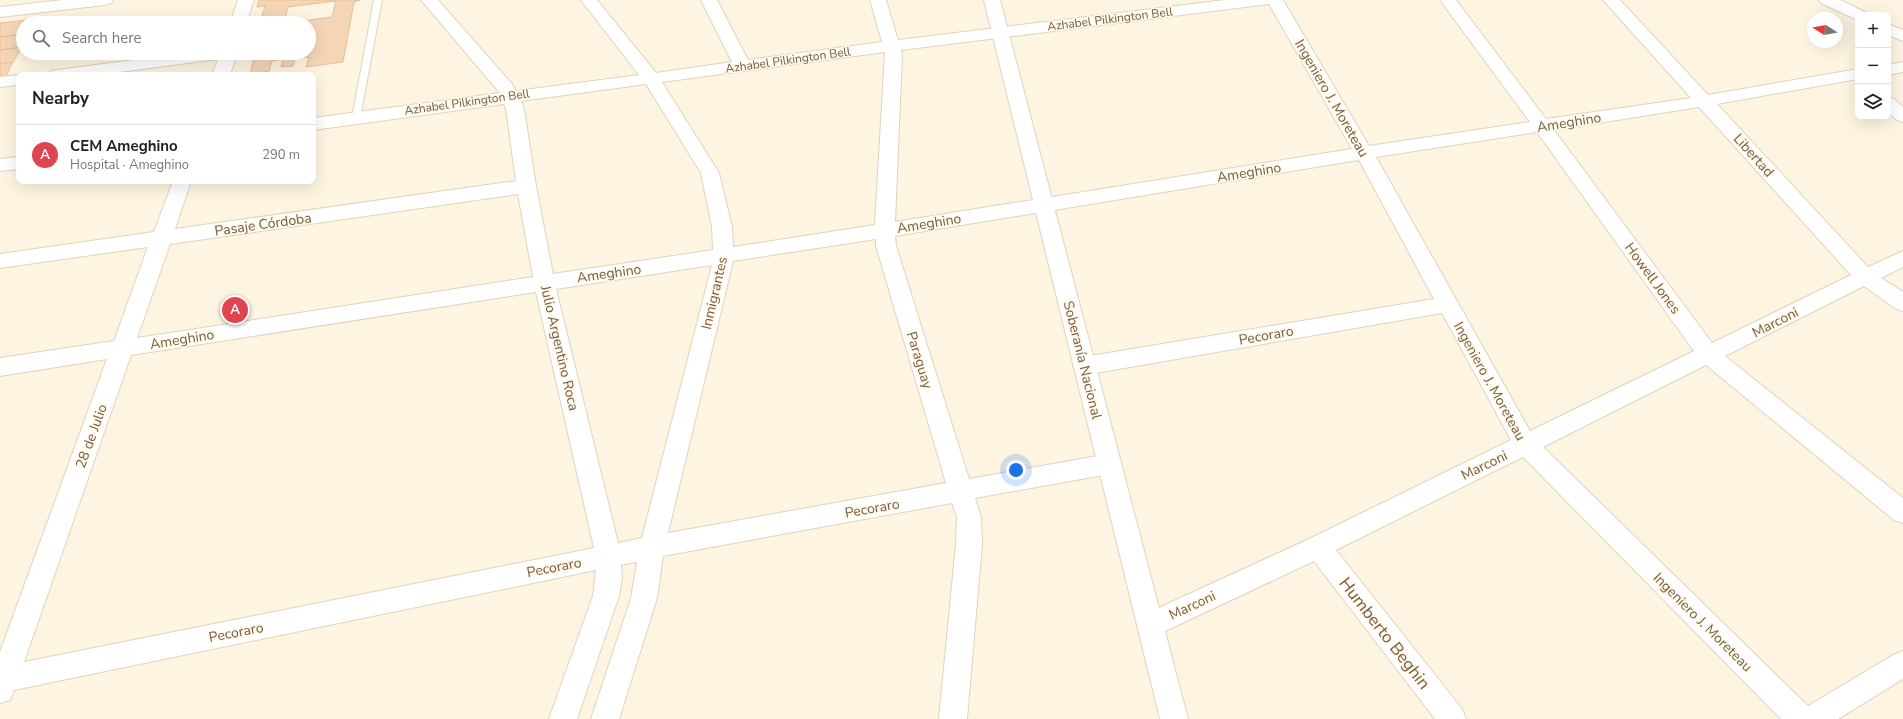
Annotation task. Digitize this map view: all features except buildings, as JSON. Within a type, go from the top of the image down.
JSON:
[{"type":"street","points":[[0,12],[106,0]]},
{"type":"street","points":[[240,16],[246,0]]},
{"type":"street","name":"Julio Argentino Roca","points":[[429,0],[506,88],[511,96],[515,109],[526,186],[544,282],[608,556],[610,578],[606,596],[563,719]]},
{"type":"street","name":"Inmigrantes","points":[[589,0],[651,78],[710,173],[722,227],[724,256],[652,548]]},
{"type":"street","points":[[709,0],[742,66]]},
{"type":"street","name":"Paraguay","points":[[878,0],[894,55],[885,230],[886,246],[969,517],[969,544],[953,719]]},
{"type":"street","name":"Soberanía Nacional","points":[[992,0],[1174,719]]},
{"type":"street","name":"Azhabel Pilkington Bell","points":[[316,124],[511,96],[892,46],[1264,0]]},
{"type":"street","name":"Ingeniero J. Moreteau","points":[[1275,0],[1364,153],[1526,445],[1801,719]]},
{"type":"street","name":"Howell Jones","points":[[1448,0],[1709,355],[1903,512]]},
{"type":"street","name":"Libertad","points":[[1611,0],[1865,277],[1903,303]]},
{"type":"street","points":[[1827,0],[1855,13]]},
{"type":"street","points":[[1891,30],[1903,36]]},
{"type":"street","points":[[81,72],[175,60]]},
{"type":"street","points":[[222,72],[226,60]]},
{"type":"street","points":[[1891,69],[1903,67]]},
{"type":"street","name":"Ameghino","points":[[0,367],[1044,206],[1364,153],[1705,101],[1855,75]]},
{"type":"street","points":[[0,82],[16,80]]},
{"type":"street","points":[[1891,106],[1903,116]]},
{"type":"street","points":[[0,165],[16,163]]},
{"type":"street","name":"28 de Julio","points":[[1,683],[181,184]]},
{"type":"street","name":"Pasaje Córdoba","points":[[0,261],[526,186]]},
{"type":"street","name":"Marconi","points":[[1150,625],[1318,547],[1903,258]]},
{"type":"street","name":"Pecoraro","points":[[1084,366],[1448,304]]},
{"type":"street","name":"Pecoraro","points":[[1,683],[704,537],[961,492],[1109,464]]},
{"type":"street","name":"Humberto Beghin","points":[[1318,547],[1452,719]]},
{"type":"street","points":[[605,719],[644,598],[652,548]]},
{"type":"street","points":[[1812,719],[1903,664]]},
{"type":"lane","points":[[356,118],[378,0]]},
{"type":"place","name":"CEM Ameghino","points":[[235,310]]}]
